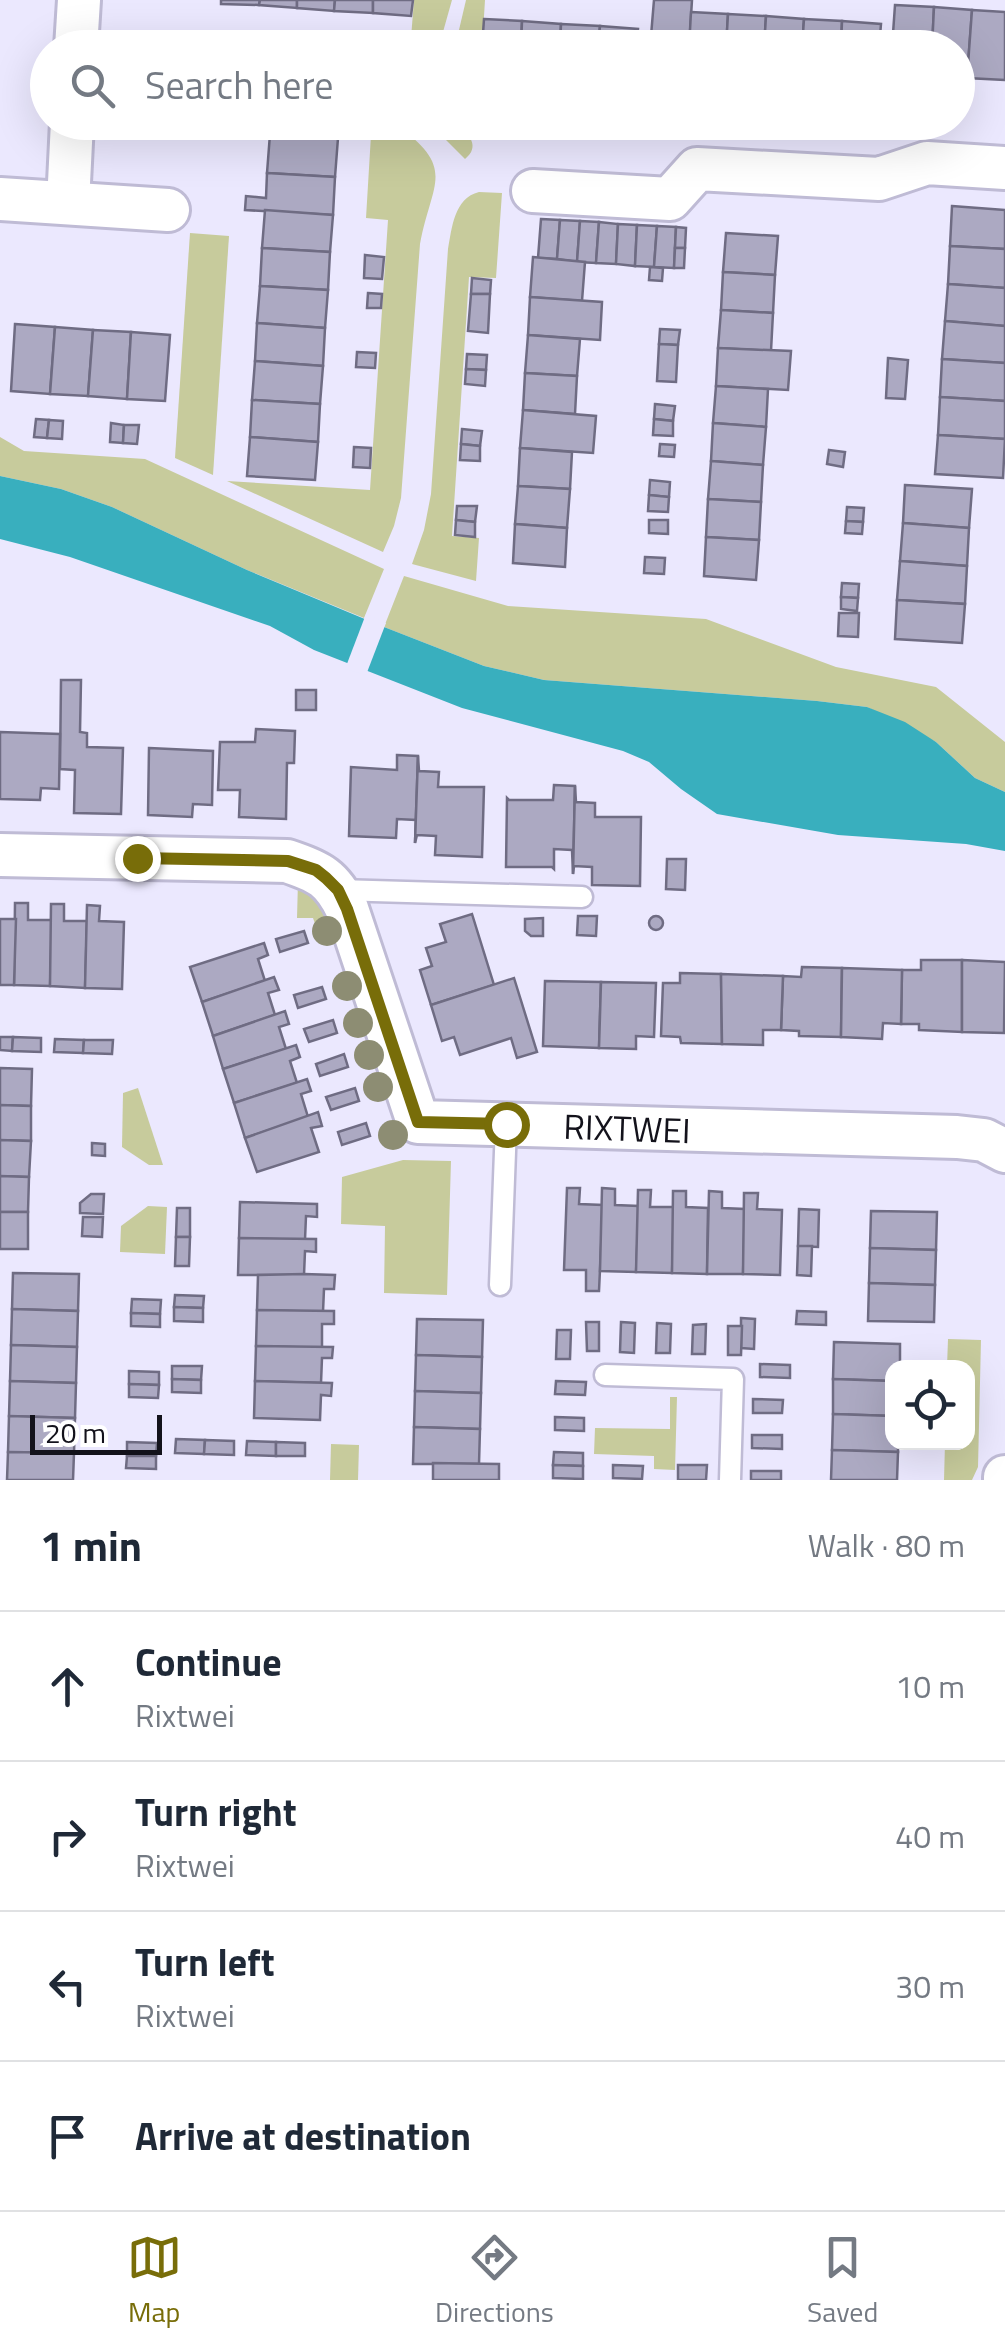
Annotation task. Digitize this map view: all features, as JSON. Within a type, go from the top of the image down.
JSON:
[{"type":"street","points":[[77,30],[79,0]]},
{"type":"street","points":[[68,203],[71,140]]},
{"type":"street","points":[[532,191],[670,199],[697,170],[879,179],[928,163],[1005,168]]},
{"type":"street","points":[[0,198],[168,210]]},
{"type":"street","points":[[0,855],[288,861],[316,870],[338,890]]},
{"type":"street","name":"RIXTWEI","points":[[338,890],[418,1122],[957,1137],[984,1140],[1005,1149]]},
{"type":"lane","points":[[338,890],[582,897]]},
{"type":"lane","points":[[500,1285],[506,1124]]},
{"type":"lane","points":[[605,1374],[733,1379],[730,1480]]},
{"type":"green space","points":[[414,0],[452,0],[444,30],[412,30]]},
{"type":"green space","points":[[466,0],[485,0],[483,30],[459,30]]},
{"type":"green space","points":[[371,140],[415,140],[427,152],[436,177],[420,244],[401,498],[383,552],[227,481],[370,490],[388,220],[366,218]]},
{"type":"green space","points":[[446,140],[471,140],[472,150],[465,159]]},
{"type":"green space","points":[[479,192],[502,193],[496,278],[469,277],[452,536],[479,538],[476,581],[412,564],[431,494],[451,232],[459,207]]},
{"type":"green space","points":[[190,233],[229,236],[213,475],[175,458]]},
{"type":"green space","points":[[0,437],[24,451],[145,459],[384,569],[364,618],[247,570],[112,507],[61,489],[0,476]]},
{"type":"green space","points":[[404,576],[508,606],[706,619],[836,667],[936,687],[1005,742],[1005,792],[975,778],[936,742],[867,707],[544,680],[484,666],[384,627]]},
{"type":"green space","points":[[298,881],[309,886],[338,934],[320,938],[313,918],[297,918]]},
{"type":"green space","points":[[138,1088],[163,1165],[149,1165],[122,1147],[123,1093]]},
{"type":"green space","points":[[403,1160],[451,1161],[447,1295],[384,1293],[385,1226],[341,1224],[342,1177]]},
{"type":"green space","points":[[148,1206],[167,1207],[165,1254],[120,1252],[121,1226]]},
{"type":"green space","points":[[948,1339],[981,1340],[978,1467],[972,1480],[944,1480],[945,1450],[975,1450],[975,1360],[947,1360]]},
{"type":"green space","points":[[670,1397],[677,1397],[675,1470],[654,1469],[654,1456],[594,1454],[595,1428],[670,1429]]},
{"type":"green space","points":[[331,1444],[359,1445],[358,1480],[330,1480]]},
{"type":"water","points":[[0,476],[61,489],[112,507],[247,570],[484,666],[544,680],[867,707],[905,722],[936,742],[975,778],[1005,792],[1005,851],[966,844],[838,835],[717,814],[649,762],[623,751],[462,708],[314,650],[270,626],[70,557],[0,539]]},
{"type":"pier","points":[[366,614],[386,623],[366,675],[345,669]]},
{"type":"building","points":[[221,0],[260,0],[259,5],[221,4]]},
{"type":"building","points":[[260,0],[297,0],[297,8],[259,5]]},
{"type":"building","points":[[297,0],[335,0],[334,11],[297,8]]},
{"type":"building","points":[[335,0],[373,0],[373,13],[334,11]]},
{"type":"building","points":[[373,0],[413,0],[411,16],[373,13]]},
{"type":"building","points":[[654,0],[692,0],[690,30],[652,30]]},
{"type":"building","points":[[895,5],[934,7],[933,30],[893,30]]},
{"type":"building","points":[[934,7],[972,10],[971,30],[933,30]]},
{"type":"building","points":[[972,10],[1005,12],[1005,80],[975,78],[975,30],[971,30]]},
{"type":"building","points":[[691,12],[728,14],[727,30],[690,30]]},
{"type":"building","points":[[728,14],[766,16],[765,30],[727,30]]},
{"type":"building","points":[[766,16],[804,19],[803,30],[765,30]]},
{"type":"building","points":[[484,19],[522,21],[522,30],[483,30]]},
{"type":"building","points":[[804,19],[842,21],[842,30],[803,30]]},
{"type":"building","points":[[522,21],[561,24],[561,30],[522,30]]},
{"type":"building","points":[[842,21],[881,24],[880,30],[842,30]]},
{"type":"building","points":[[561,24],[600,26],[600,30],[561,30]]},
{"type":"building","points":[[600,26],[638,29],[638,30],[600,30]]},
{"type":"building","points":[[270,140],[338,140],[335,177],[267,173]]},
{"type":"building","points":[[267,173],[335,177],[333,215],[245,210],[246,196],[266,198]]},
{"type":"building","points":[[952,206],[1005,210],[1005,249],[950,246]]},
{"type":"building","points":[[265,210],[333,215],[330,252],[262,248]]},
{"type":"building","points":[[541,219],[560,220],[557,259],[538,258]]},
{"type":"building","points":[[560,220],[580,221],[577,262],[557,259]]},
{"type":"building","points":[[580,221],[599,222],[596,263],[577,262]]},
{"type":"building","points":[[599,222],[618,224],[616,264],[596,263]]},
{"type":"building","points":[[618,224],[637,225],[635,266],[616,264]]},
{"type":"building","points":[[637,225],[657,226],[654,267],[635,266]]},
{"type":"building","points":[[657,226],[676,227],[674,268],[654,267]]},
{"type":"building","points":[[676,227],[686,228],[685,248],[675,248]]},
{"type":"building","points":[[726,233],[778,236],[775,275],[723,272]]},
{"type":"building","points":[[950,246],[1005,249],[1005,288],[948,284]]},
{"type":"building","points":[[262,248],[330,252],[328,290],[260,286]]},
{"type":"building","points":[[675,248],[685,248],[684,268],[674,268]]},
{"type":"building","points":[[365,255],[384,257],[382,279],[364,278]]},
{"type":"building","points":[[533,257],[585,262],[582,301],[530,297]]},
{"type":"building","points":[[650,267],[663,268],[662,281],[649,280]]},
{"type":"building","points":[[723,272],[775,275],[773,313],[721,310]]},
{"type":"building","points":[[472,278],[491,280],[490,294],[471,294]]},
{"type":"building","points":[[948,284],[1005,288],[1005,326],[945,321]]},
{"type":"building","points":[[260,286],[328,290],[325,328],[257,323]]},
{"type":"building","points":[[368,293],[382,294],[381,308],[367,308]]},
{"type":"building","points":[[471,294],[490,294],[488,333],[468,331]]},
{"type":"building","points":[[530,297],[602,302],[600,340],[528,335]]},
{"type":"building","points":[[721,310],[773,313],[771,351],[718,348]]},
{"type":"building","points":[[945,321],[1005,326],[1005,363],[942,359]]},
{"type":"building","points":[[257,323],[325,328],[323,366],[255,361]]},
{"type":"building","points":[[15,324],[55,327],[50,394],[11,391]]},
{"type":"building","points":[[55,327],[93,330],[88,396],[50,394]]},
{"type":"building","points":[[660,329],[680,330],[678,345],[659,344]]},
{"type":"building","points":[[93,330],[131,332],[127,399],[88,396]]},
{"type":"building","points":[[131,332],[170,335],[165,401],[127,399]]},
{"type":"building","points":[[528,335],[580,339],[577,376],[525,373]]},
{"type":"building","points":[[659,344],[678,345],[676,382],[657,381]]},
{"type":"building","points":[[718,348],[791,351],[788,390],[716,386]]},
{"type":"building","points":[[357,352],[376,353],[375,368],[356,367]]},
{"type":"building","points":[[467,354],[487,355],[486,370],[466,369]]},
{"type":"building","points":[[888,358],[908,360],[905,399],[886,398]]},
{"type":"building","points":[[942,359],[1005,363],[1005,401],[940,397]]},
{"type":"building","points":[[255,361],[323,366],[320,404],[252,400]]},
{"type":"building","points":[[466,369],[486,370],[485,386],[465,384]]},
{"type":"building","points":[[525,373],[577,376],[575,414],[523,410]]},
{"type":"building","points":[[716,386],[768,389],[766,427],[713,423]]},
{"type":"building","points":[[940,397],[1005,401],[1005,439],[938,435]]},
{"type":"building","points":[[252,400],[320,404],[318,442],[250,437]]},
{"type":"building","points":[[655,404],[675,406],[673,421],[654,419]]},
{"type":"building","points":[[523,410],[596,416],[593,453],[520,448]]},
{"type":"building","points":[[36,419],[49,420],[47,438],[34,437]]},
{"type":"building","points":[[654,419],[673,421],[673,436],[653,435]]},
{"type":"building","points":[[49,420],[63,421],[62,439],[47,438]]},
{"type":"building","points":[[111,423],[124,425],[123,443],[110,442]]},
{"type":"building","points":[[713,423],[766,427],[763,465],[711,461]]},
{"type":"building","points":[[124,425],[139,425],[137,444],[123,443]]},
{"type":"building","points":[[462,429],[482,431],[480,446],[461,444]]},
{"type":"building","points":[[938,435],[1005,439],[1003,478],[935,474]]},
{"type":"building","points":[[250,437],[318,442],[315,480],[247,476]]},
{"type":"building","points":[[461,444],[480,446],[480,461],[460,460]]},
{"type":"building","points":[[660,444],[675,445],[674,457],[659,456]]},
{"type":"building","points":[[354,447],[371,448],[370,468],[353,467]]},
{"type":"building","points":[[520,448],[572,452],[570,489],[518,486]]},
{"type":"building","points":[[829,450],[845,452],[843,467],[827,464]]},
{"type":"building","points":[[711,461],[763,465],[761,502],[708,499]]},
{"type":"building","points":[[650,480],[670,482],[669,497],[649,495]]},
{"type":"building","points":[[905,485],[972,489],[969,528],[903,523]]},
{"type":"building","points":[[518,486],[570,489],[567,528],[515,524]]},
{"type":"building","points":[[649,495],[669,497],[668,512],[648,511]]},
{"type":"building","points":[[708,499],[761,502],[759,540],[706,537]]},
{"type":"building","points":[[457,506],[477,506],[475,522],[456,520]]},
{"type":"building","points":[[847,507],[864,508],[863,522],[846,521]]},
{"type":"building","points":[[456,520],[475,522],[475,537],[455,535]]},
{"type":"building","points":[[649,520],[668,520],[668,534],[649,533]]},
{"type":"building","points":[[846,521],[863,522],[862,534],[845,533]]},
{"type":"building","points":[[903,523],[969,528],[967,566],[900,561]]},
{"type":"building","points":[[515,524],[567,528],[565,567],[513,563]]},
{"type":"building","points":[[706,537],[759,540],[756,580],[704,576]]},
{"type":"building","points":[[645,557],[665,558],[664,574],[644,573]]},
{"type":"building","points":[[900,561],[967,566],[965,604],[897,600]]},
{"type":"building","points":[[842,583],[859,584],[858,598],[841,597]]},
{"type":"building","points":[[841,597],[858,598],[857,611],[841,609]]},
{"type":"building","points":[[897,600],[965,604],[962,643],[895,639]]},
{"type":"building","points":[[839,613],[859,613],[858,637],[838,636]]},
{"type":"building","points":[[61,680],[81,680],[80,732],[87,733],[87,747],[123,748],[121,814],[74,813],[75,770],[60,769]]},
{"type":"building","points":[[296,690],[316,690],[316,710],[296,710]]},
{"type":"building","points":[[256,729],[295,731],[294,763],[287,763],[286,819],[239,817],[240,790],[218,790],[220,742],[255,742]]},
{"type":"building","points":[[0,732],[60,734],[59,789],[41,788],[40,800],[0,799]]},
{"type":"building","points":[[149,748],[213,751],[212,805],[193,804],[192,817],[148,815]]},
{"type":"building","points":[[397,755],[418,756],[416,820],[397,819],[396,838],[349,836],[351,767],[397,770]]},
{"type":"building","points":[[418,756],[419,771],[439,772],[438,787],[484,787],[482,857],[435,855],[436,836],[417,835],[415,843]]},
{"type":"building","points":[[554,785],[575,786],[573,874],[572,850],[554,849],[554,869],[506,867],[507,798],[553,800]]},
{"type":"building","points":[[575,786],[576,802],[595,803],[595,817],[641,817],[640,886],[592,885],[592,867],[574,866],[573,874]]},
{"type":"building","points":[[667,859],[686,859],[685,890],[666,889]]},
{"type":"building","points":[[15,903],[28,903],[28,920],[52,920],[50,986],[14,985]]},
{"type":"building","points":[[51,904],[64,904],[64,921],[87,921],[85,988],[50,986]]},
{"type":"building","points":[[87,905],[100,906],[99,921],[124,922],[122,989],[85,988]]},
{"type":"building","points":[[472,914],[494,985],[431,1005],[420,970],[432,966],[426,948],[446,942],[440,924]]},
{"type":"building","points":[[578,916],[597,916],[596,936],[577,935]]},
{"type":"building","points":[[656,916],[663,923],[656,930],[649,923]]},
{"type":"building","points":[[543,918],[543,936],[531,936],[525,931],[525,919]]},
{"type":"building","points":[[0,919],[16,919],[14,985],[0,985]]},
{"type":"building","points":[[304,931],[308,943],[280,952],[276,939]]},
{"type":"building","points":[[264,943],[268,955],[258,959],[265,981],[202,1002],[190,967]]},
{"type":"building","points":[[921,960],[962,960],[962,1032],[919,1030],[919,1024],[901,1024],[902,970],[921,970]]},
{"type":"building","points":[[962,960],[1005,962],[1004,1033],[962,1032]]},
{"type":"building","points":[[802,967],[842,968],[841,1037],[799,1036],[799,1031],[781,1030],[783,976],[801,977]]},
{"type":"building","points":[[842,968],[902,970],[901,1024],[883,1023],[882,1039],[841,1037]]},
{"type":"building","points":[[680,973],[721,974],[722,1044],[681,1043],[680,1037],[661,1036],[663,983],[680,983]]},
{"type":"building","points":[[721,974],[783,976],[781,1030],[763,1030],[763,1045],[722,1044]]},
{"type":"building","points":[[274,977],[279,990],[268,993],[275,1015],[213,1036],[202,1002]]},
{"type":"building","points":[[514,978],[537,1052],[517,1058],[511,1038],[460,1055],[454,1037],[442,1041],[431,1005]]},
{"type":"building","points":[[545,981],[601,982],[599,1048],[543,1046]]},
{"type":"building","points":[[601,982],[656,983],[654,1037],[636,1036],[636,1049],[599,1048]]},
{"type":"building","points":[[322,987],[326,999],[298,1008],[294,995]]},
{"type":"building","points":[[285,1011],[289,1024],[279,1027],[286,1049],[223,1069],[213,1036]]},
{"type":"building","points":[[333,1020],[337,1033],[309,1042],[304,1029]]},
{"type":"building","points":[[0,1037],[13,1037],[12,1051],[0,1050]]},
{"type":"building","points":[[13,1037],[41,1038],[41,1052],[12,1051]]},
{"type":"building","points":[[55,1039],[84,1040],[83,1053],[54,1052]]},
{"type":"building","points":[[84,1040],[113,1040],[112,1054],[83,1053]]},
{"type":"building","points":[[296,1045],[300,1057],[290,1061],[297,1083],[234,1103],[223,1069]]},
{"type":"building","points":[[344,1054],[348,1067],[320,1076],[316,1064]]},
{"type":"building","points":[[0,1068],[32,1069],[31,1106],[0,1105]]},
{"type":"building","points":[[307,1079],[311,1091],[301,1094],[308,1117],[245,1138],[234,1103]]},
{"type":"building","points":[[355,1088],[359,1101],[331,1110],[326,1097]]},
{"type":"building","points":[[0,1105],[31,1106],[31,1141],[0,1140]]},
{"type":"building","points":[[318,1112],[322,1126],[311,1128],[319,1152],[257,1172],[245,1138]]},
{"type":"building","points":[[366,1123],[370,1136],[342,1145],[338,1132]]},
{"type":"building","points":[[0,1140],[31,1141],[29,1177],[0,1176]]},
{"type":"building","points":[[92,1143],[105,1144],[105,1156],[92,1155]]},
{"type":"building","points":[[0,1176],[29,1177],[28,1212],[0,1212]]},
{"type":"building","points":[[567,1188],[580,1188],[579,1204],[603,1205],[599,1291],[586,1291],[586,1270],[564,1270]]},
{"type":"building","points":[[602,1188],[615,1189],[615,1205],[639,1206],[636,1272],[600,1271]]},
{"type":"building","points":[[638,1190],[651,1190],[650,1207],[674,1207],[672,1273],[636,1272]]},
{"type":"building","points":[[673,1191],[686,1191],[686,1207],[708,1208],[707,1274],[672,1273]]},
{"type":"building","points":[[709,1191],[722,1192],[722,1208],[745,1209],[743,1274],[707,1274]]},
{"type":"building","points":[[744,1193],[758,1193],[757,1209],[782,1210],[780,1275],[743,1274]]},
{"type":"building","points":[[91,1194],[104,1194],[103,1214],[80,1213],[80,1203]]},
{"type":"building","points":[[240,1202],[317,1204],[317,1217],[306,1216],[305,1240],[239,1238]]},
{"type":"building","points":[[177,1208],[190,1208],[190,1237],[176,1237]]},
{"type":"building","points":[[799,1209],[819,1210],[818,1247],[798,1246]]},
{"type":"building","points":[[871,1211],[937,1212],[936,1250],[870,1248]]},
{"type":"building","points":[[0,1212],[28,1212],[28,1249],[0,1249]]},
{"type":"building","points":[[83,1217],[103,1217],[102,1237],[82,1236]]},
{"type":"building","points":[[176,1237],[190,1237],[189,1266],[175,1266]]},
{"type":"building","points":[[239,1238],[316,1239],[316,1252],[305,1251],[304,1275],[238,1275]]},
{"type":"building","points":[[798,1246],[812,1246],[811,1276],[797,1275]]},
{"type":"building","points":[[870,1248],[936,1250],[935,1285],[869,1283]]},
{"type":"building","points":[[13,1273],[79,1274],[78,1311],[12,1309]]},
{"type":"building","points":[[258,1275],[335,1275],[334,1289],[324,1289],[323,1312],[257,1310]]},
{"type":"building","points":[[869,1283],[935,1285],[934,1322],[868,1321]]},
{"type":"building","points":[[175,1295],[204,1296],[203,1308],[174,1307]]},
{"type":"building","points":[[132,1299],[161,1300],[160,1314],[131,1313]]},
{"type":"building","points":[[174,1307],[203,1308],[203,1322],[174,1321]]},
{"type":"building","points":[[12,1309],[78,1311],[77,1347],[11,1345]]},
{"type":"building","points":[[257,1310],[334,1311],[334,1324],[322,1324],[322,1348],[256,1346]]},
{"type":"building","points":[[797,1311],[826,1312],[826,1325],[796,1324]]},
{"type":"building","points":[[131,1313],[160,1314],[160,1327],[131,1326]]},
{"type":"building","points":[[741,1318],[755,1319],[754,1349],[741,1348]]},
{"type":"building","points":[[417,1319],[483,1320],[482,1357],[416,1355]]},
{"type":"building","points":[[586,1322],[599,1322],[599,1351],[587,1351]]},
{"type":"building","points":[[621,1322],[635,1323],[634,1353],[620,1352]]},
{"type":"building","points":[[657,1323],[671,1324],[670,1353],[656,1353]]},
{"type":"building","points":[[706,1324],[705,1354],[692,1354],[693,1325]]},
{"type":"building","points":[[728,1326],[742,1326],[741,1355],[728,1355]]},
{"type":"building","points":[[557,1330],[571,1330],[570,1359],[556,1359]]},
{"type":"building","points":[[834,1342],[900,1344],[900,1360],[885,1360],[885,1381],[833,1379]]},
{"type":"building","points":[[11,1345],[77,1347],[76,1383],[10,1381]]},
{"type":"building","points":[[256,1346],[333,1347],[332,1358],[322,1358],[321,1383],[255,1381]]},
{"type":"building","points":[[416,1355],[482,1357],[481,1393],[415,1391]]},
{"type":"building","points":[[760,1364],[790,1365],[790,1378],[760,1377]]},
{"type":"building","points":[[172,1366],[202,1366],[201,1380],[172,1379]]},
{"type":"building","points":[[129,1371],[159,1372],[159,1385],[129,1384]]},
{"type":"building","points":[[172,1379],[201,1380],[201,1393],[172,1392]]},
{"type":"building","points":[[833,1379],[885,1381],[885,1416],[833,1414]]},
{"type":"building","points":[[10,1381],[76,1383],[75,1418],[9,1416]]},
{"type":"building","points":[[255,1381],[332,1383],[331,1396],[321,1395],[320,1420],[254,1418]]},
{"type":"building","points":[[556,1381],[586,1382],[585,1395],[555,1394]]},
{"type":"building","points":[[129,1384],[159,1385],[158,1398],[129,1397]]},
{"type":"building","points":[[415,1391],[481,1393],[480,1429],[414,1427]]},
{"type":"building","points":[[753,1399],[783,1400],[782,1413],[753,1413]]},
{"type":"building","points":[[833,1414],[885,1416],[885,1450],[898,1452],[832,1450]]},
{"type":"building","points":[[9,1416],[75,1418],[74,1453],[8,1452]]},
{"type":"building","points":[[555,1417],[584,1418],[584,1431],[555,1430]]},
{"type":"building","points":[[414,1427],[480,1429],[479,1464],[413,1464]]},
{"type":"building","points":[[752,1435],[782,1435],[782,1449],[752,1448]]},
{"type":"building","points":[[176,1439],[205,1440],[204,1454],[175,1453]]},
{"type":"building","points":[[205,1440],[234,1441],[234,1455],[204,1454]]},
{"type":"building","points":[[247,1441],[276,1442],[276,1456],[246,1455]]},
{"type":"building","points":[[127,1442],[157,1443],[156,1456],[127,1456]]},
{"type":"building","points":[[276,1442],[305,1443],[305,1456],[276,1456]]},
{"type":"building","points":[[832,1450],[898,1452],[897,1480],[831,1480]]},
{"type":"building","points":[[8,1452],[74,1453],[73,1480],[7,1480]]},
{"type":"building","points":[[554,1452],[583,1453],[583,1466],[553,1465]]},
{"type":"building","points":[[127,1456],[156,1456],[156,1469],[126,1468]]},
{"type":"building","points":[[433,1463],[499,1464],[499,1480],[433,1480]]},
{"type":"building","points":[[553,1465],[583,1466],[583,1479],[553,1478]]},
{"type":"building","points":[[613,1465],[643,1466],[642,1479],[613,1478]]},
{"type":"building","points":[[678,1465],[707,1465],[706,1480],[678,1480]]},
{"type":"building","points":[[751,1471],[781,1471],[781,1480],[751,1480]]},
{"type":"route","points":[[137,858],[288,861],[316,870],[338,890],[347,909],[418,1122],[506,1124]]}]
